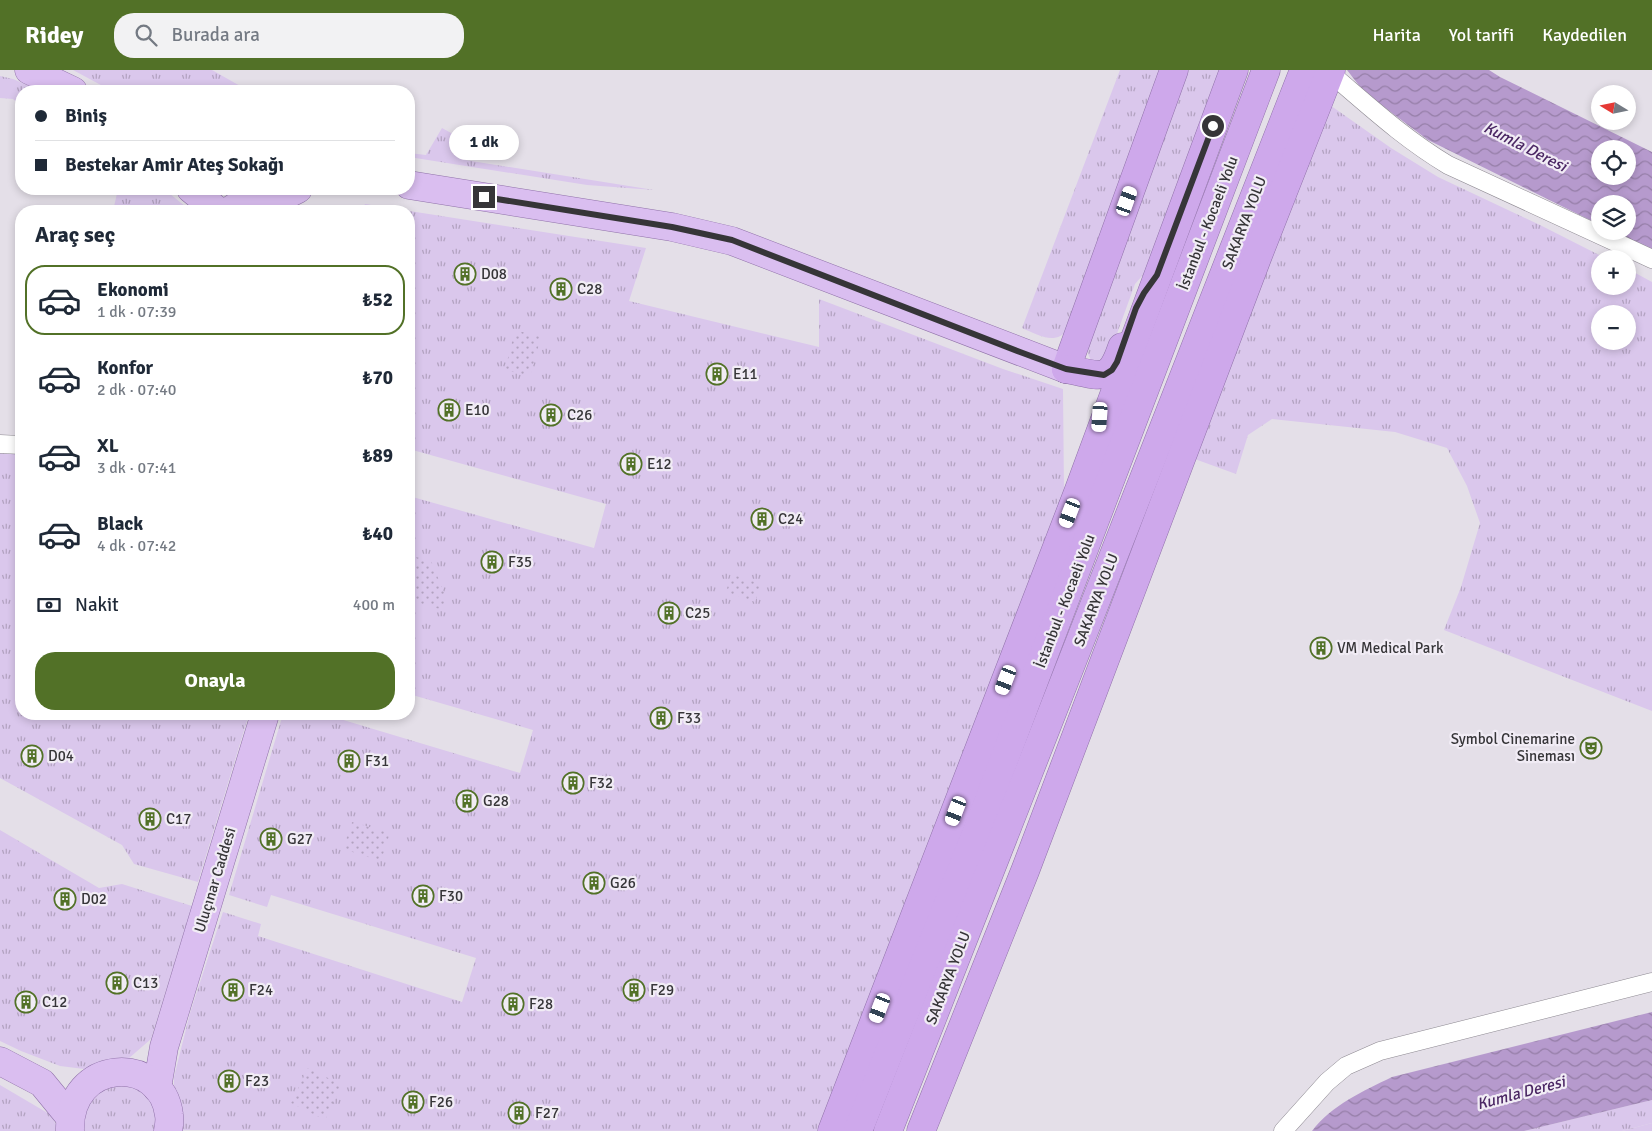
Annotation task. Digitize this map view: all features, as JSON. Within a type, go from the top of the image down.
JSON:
[{"type":"highway","points":[[1066,369],[1174,70]]},
{"type":"highway","points":[[832,1131],[1098,436],[1234,70]]},
{"type":"highway","name":"İstanbul - Kocaeli Yolu","points":[[858,1131],[977,831],[1266,70]]},
{"type":"highway","points":[[921,1131],[1025,871],[1253,267],[1322,71]]},
{"type":"highway","name":"SAKARYA YOLU","points":[[888,1131],[1322,71]]},
{"type":"highway","points":[[1066,369],[1104,375],[1112,370],[1117,362],[1136,308],[1157,275]]},
{"type":"highway","points":[[1066,369],[1091,388],[1099,411],[1098,436]]},
{"type":"main road","points":[[30,70],[61,85]]},
{"type":"main road","points":[[415,186],[672,227],[732,240],[1066,369]]},
{"type":"main road","points":[[198,195],[211,205]]},
{"type":"main road","points":[[238,205],[254,195]]},
{"type":"main road","points":[[269,205],[286,195]]},
{"type":"main road","points":[[291,205],[299,195]]},
{"type":"main road","name":"Uluçınar Caddesi","points":[[157,1088],[164,1047],[263,720]]},
{"type":"main road","points":[[134,1073],[164,1047]]},
{"type":"main road","points":[[0,1061],[42,1083],[85,1086]]},
{"type":"main road","points":[[70,1124],[75,1099],[85,1086],[100,1076],[109,1073],[134,1073],[148,1080],[164,1097],[169,1116],[168,1131]]},
{"type":"main road","points":[[42,1083],[70,1124]]},
{"type":"street","points":[[1322,71],[1396,130],[1423,150],[1448,165],[1652,259]]},
{"type":"street","points":[[0,444],[15,445]]},
{"type":"street","points":[[1283,1131],[1327,1082],[1346,1066],[1380,1051],[1652,982]]},
{"type":"green space","points":[[73,70],[212,70],[238,85],[101,85]]},
{"type":"green space","points":[[1120,70],[1165,70],[1068,329],[1058,337],[1046,338],[1022,328]]},
{"type":"green space","points":[[1184,70],[1221,70],[1150,267],[1135,284],[1107,361],[1103,363],[1091,360],[1088,354],[1089,338]]},
{"type":"green space","points":[[0,76],[28,85],[15,85],[15,101],[0,98]]},
{"type":"green space","points":[[1327,103],[1391,148],[1438,177],[1591,251],[1591,295],[1636,295],[1636,273],[1652,282],[1652,711],[1444,630],[1461,587],[1480,523],[1467,486],[1447,448],[1395,432],[1272,419],[1248,435],[1236,474],[1192,458]]},
{"type":"green space","points":[[442,128],[473,145],[465,160],[654,190],[587,185],[415,158],[415,154],[426,155]]},
{"type":"green space","points":[[117,195],[171,195],[184,205],[114,205]]},
{"type":"green space","points":[[415,212],[646,248],[629,301],[819,347],[819,299],[1003,369],[1063,389],[1064,493],[818,1131],[182,1130],[174,1102],[174,1077],[190,1013],[223,912],[261,924],[258,936],[462,1002],[476,958],[271,895],[267,907],[229,895],[281,720],[343,720],[520,773],[533,730],[415,696],[415,498],[594,548],[606,504],[415,451]]},
{"type":"green space","points":[[515,330],[541,337],[530,376],[505,370]]},
{"type":"green space","points":[[0,437],[15,437],[15,720],[247,720],[198,882],[134,864],[122,845],[0,778]]},
{"type":"green space","points":[[415,557],[431,561],[446,597],[443,610],[415,602]]},
{"type":"green space","points":[[731,574],[761,584],[755,602],[726,592]]},
{"type":"green space","points":[[352,822],[390,833],[381,861],[343,849]]},
{"type":"green space","points":[[0,830],[99,888],[122,884],[192,906],[151,1039],[128,1059],[92,1070],[60,1066],[0,1041]]},
{"type":"green space","points":[[308,1068],[342,1085],[325,1120],[291,1103]]},
{"type":"green space","points":[[109,1084],[137,1086],[156,1106],[159,1131],[81,1131],[87,1100]]},
{"type":"green space","points":[[0,1085],[51,1115],[59,1131],[0,1131]]},
{"type":"green space","points":[[1652,1100],[1652,1123],[1622,1131],[1524,1131]]},
{"type":"green space","points":[[1652,1123],[1652,1131],[1622,1131]]},
{"type":"water","name":"Kumla Deresi","points":[[1347,70],[1489,70],[1591,122],[1591,130],[1607,130],[1628,140],[1591,140],[1591,185],[1636,185],[1636,144],[1652,152],[1652,251],[1631,240],[1636,240],[1636,195],[1591,195],[1591,221],[1428,140],[1364,92]]},
{"type":"water","name":"Kumla Deresi","points":[[1652,1012],[1652,1100],[1524,1131],[1312,1131],[1338,1106],[1359,1093],[1392,1077]]},
{"type":"place","name":"D08","points":[[465,274]]},
{"type":"place","name":"C28","points":[[561,289]]},
{"type":"place","name":"E11","points":[[717,374]]},
{"type":"place","name":"E10","points":[[449,410]]},
{"type":"place","name":"C26","points":[[551,415]]},
{"type":"place","name":"E12","points":[[631,464]]},
{"type":"place","name":"C24","points":[[762,519]]},
{"type":"place","name":"F35","points":[[492,562]]},
{"type":"place","name":"C25","points":[[669,613]]},
{"type":"place","name":"VM Medical Park","points":[[1321,648]]},
{"type":"place","name":"F33","points":[[661,718]]},
{"type":"place","name":"Symbol Cinemarine Sineması","points":[[1591,748]]},
{"type":"place","name":"D04","points":[[32,756]]},
{"type":"place","name":"F31","points":[[349,761]]},
{"type":"place","name":"F32","points":[[573,783]]},
{"type":"place","name":"G28","points":[[467,801]]},
{"type":"place","name":"C17","points":[[150,819]]},
{"type":"place","name":"G27","points":[[271,839]]},
{"type":"place","name":"G26","points":[[594,883]]},
{"type":"place","name":"F30","points":[[423,896]]},
{"type":"place","name":"D02","points":[[65,899]]},
{"type":"place","name":"C13","points":[[117,983]]},
{"type":"place","name":"F24","points":[[233,990]]},
{"type":"place","name":"F29","points":[[634,990]]},
{"type":"place","name":"C12","points":[[26,1002]]},
{"type":"place","name":"F28","points":[[513,1004]]},
{"type":"place","name":"F23","points":[[229,1081]]},
{"type":"place","name":"F26","points":[[413,1102]]},
{"type":"place","name":"F27","points":[[519,1113]]},
{"type":"route","points":[[484,197],[672,227],[732,240],[1066,369],[1104,375],[1112,370],[1117,362],[1136,308],[1157,275],[1213,126]]}]
